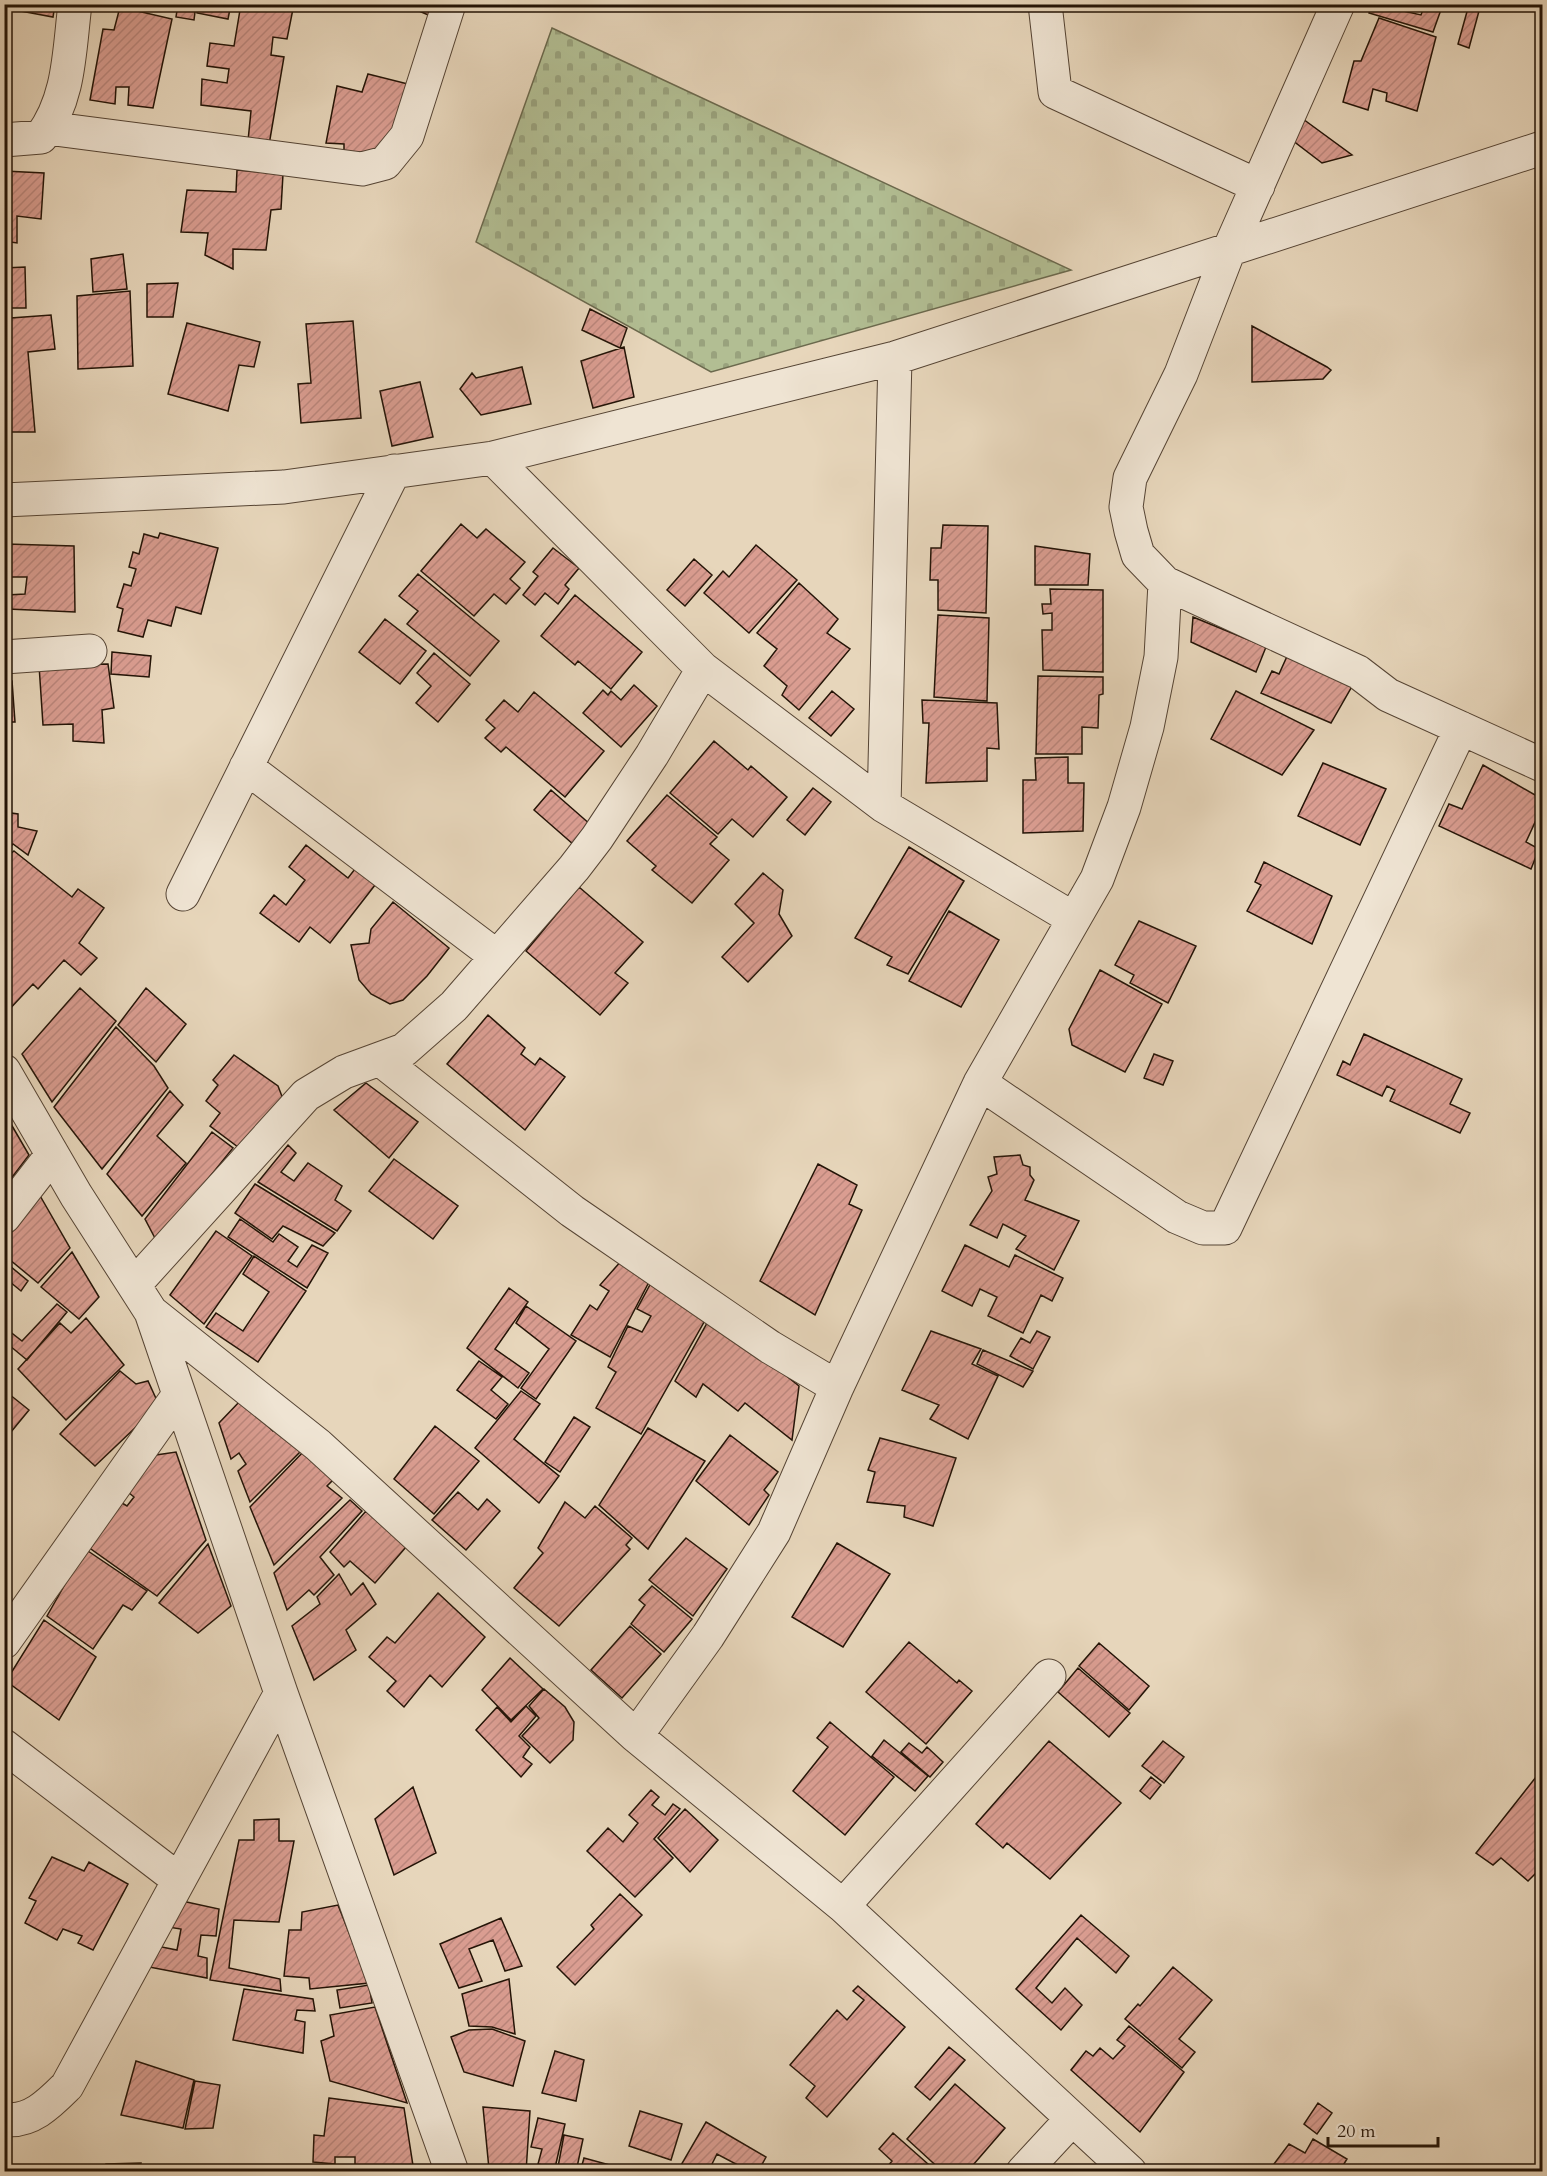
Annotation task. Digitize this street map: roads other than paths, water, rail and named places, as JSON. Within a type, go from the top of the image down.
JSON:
[{"type":"street","points":[[4,140],[41,137],[54,120],[64,89],[75,4]]},
{"type":"street","points":[[47,128],[362,169],[385,163],[407,136],[449,4]]},
{"type":"street","points":[[1045,4],[1055,92],[1258,186]]},
{"type":"street","points":[[1338,4],[1229,250],[1181,374],[1130,478],[1126,507],[1138,555],[1165,583],[1358,672],[1388,695],[1542,765]]},
{"type":"street","points":[[4,500],[284,487],[493,458],[895,358],[1542,148]]},
{"type":"street","points":[[884,806],[895,358]]},
{"type":"street","points":[[493,458],[703,669],[884,806],[1074,919]]},
{"type":"street","points":[[183,894],[394,471]]},
{"type":"street","points":[[636,1737],[708,1636],[774,1532],[837,1387],[980,1083],[1101,868],[1124,807],[1147,727],[1161,657],[1165,583]]},
{"type":"street","points":[[4,657],[90,651]]},
{"type":"street","points":[[142,1299],[306,1095],[344,1072],[404,1050],[454,1006],[495,956],[574,868],[597,838],[652,754],[703,669]]},
{"type":"street","points":[[980,1083],[1177,1217],[1203,1228],[1225,1228],[1461,728]]},
{"type":"street","points":[[246,767],[495,956]]},
{"type":"street","points":[[381,1060],[572,1211],[770,1347],[837,1387]]},
{"type":"street","points":[[4,1071],[52,1155],[142,1299],[452,2172]]},
{"type":"street","points":[[4,1217],[52,1155]]},
{"type":"street","points":[[142,1299],[318,1445],[636,1737],[843,1906],[1130,2172]]},
{"type":"street","points":[[4,1642],[178,1396]]},
{"type":"street","points":[[843,1906],[1049,1676]]},
{"type":"street","points":[[4,2119],[11,2120],[44,2109],[67,2086],[281,1693]]},
{"type":"street","points":[[4,1746],[179,1880]]},
{"type":"street","points":[[1023,2172],[1072,2119]]}]
